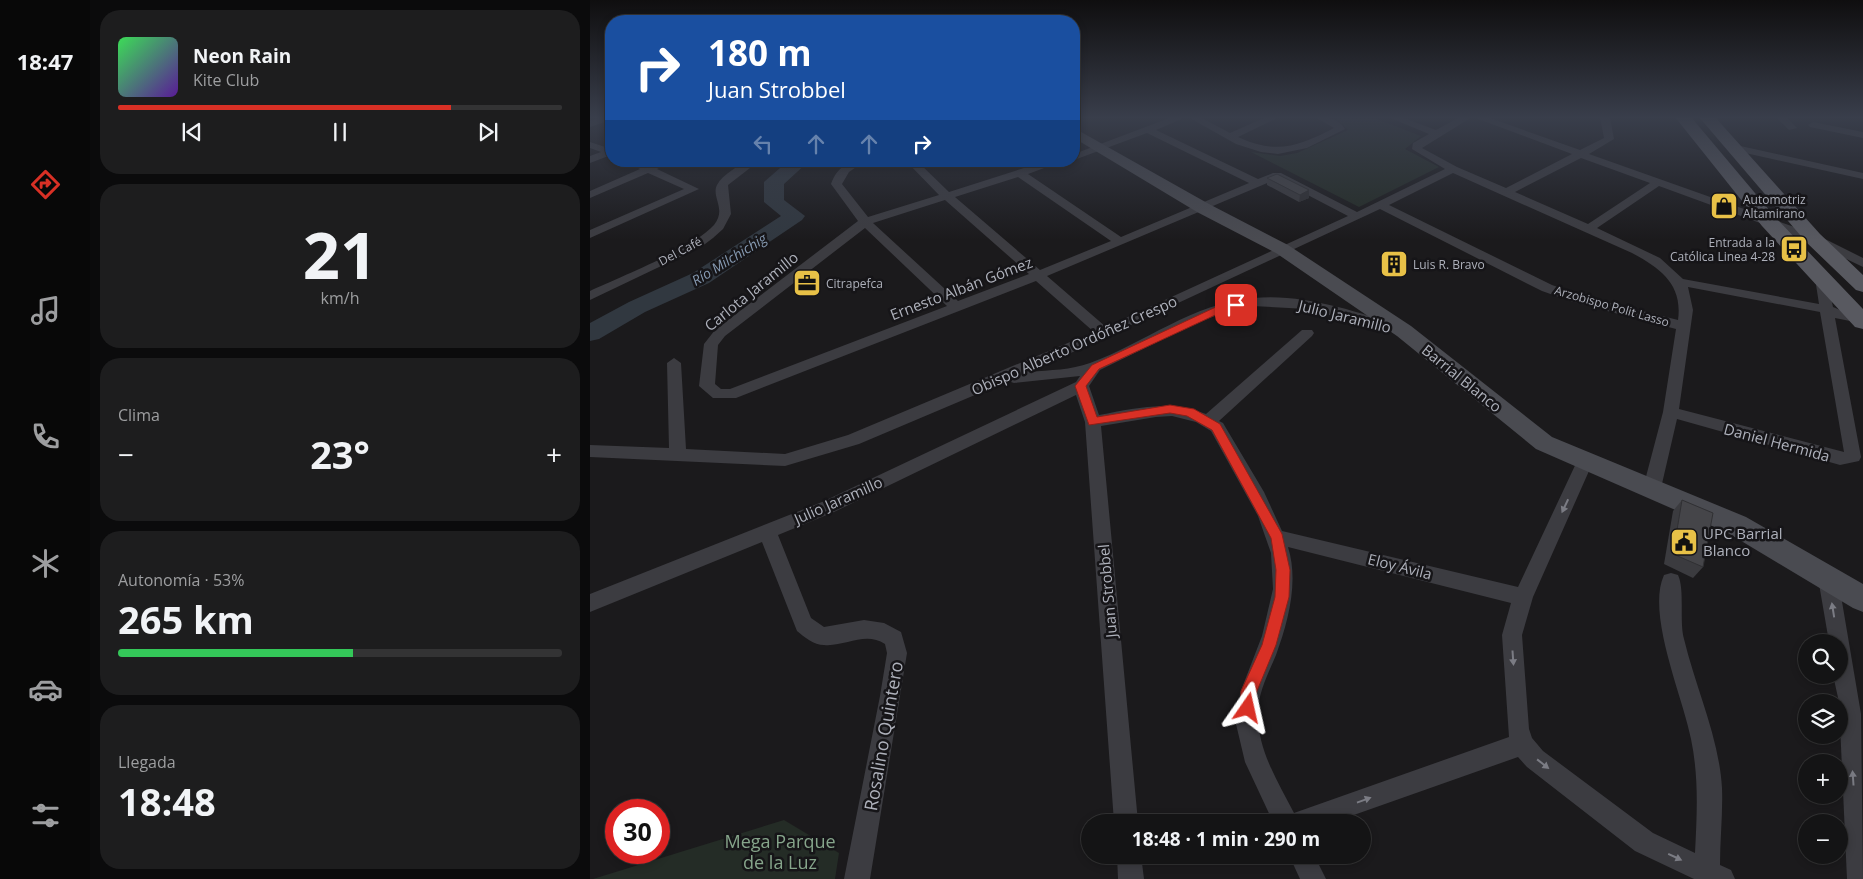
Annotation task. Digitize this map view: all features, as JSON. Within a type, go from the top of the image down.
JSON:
[{"type":"main road","points":[[1717,158],[1769,222],[1862,320]]},
{"type":"main road","points":[[1745,158],[1813,238],[1863,286]]},
{"type":"street","name":"Barrial Blanco","points":[[1114,158],[1203,208],[1282,249],[1404,331],[1544,443],[1737,525],[1863,599]]},
{"type":"street","points":[[1207,158],[1259,184]]},
{"type":"street","points":[[1433,158],[1453,169],[1590,228],[1657,261],[1679,282],[1685,295],[1683,326],[1671,412],[1652,488]]},
{"type":"street","points":[[1507,192],[1573,158]]},
{"type":"street","points":[[1592,158],[1813,238],[1863,263]]},
{"type":"street","points":[[1781,158],[1863,176]]},
{"type":"street","points":[[590,234],[693,189],[643,167]]},
{"type":"street","points":[[590,195],[656,167]]},
{"type":"street","name":"Del Café","points":[[590,296],[697,244],[713,233],[721,224],[726,214],[721,190],[724,184],[746,167]]},
{"type":"street","points":[[849,167],[838,176],[836,184],[865,222],[956,307]]},
{"type":"street","points":[[917,167],[946,195],[1104,332]]},
{"type":"street","points":[[865,222],[1038,167]]},
{"type":"street","name":"Obispo Alberto Ordóñez Crespo","points":[[590,451],[785,460],[853,440],[1000,379],[1357,216],[1453,169]]},
{"type":"street","points":[[1019,173],[1120,242]]},
{"type":"street","points":[[1203,208],[1280,175],[1357,216]]},
{"type":"street","points":[[1590,228],[1658,182]]},
{"type":"street","name":"Arzobispo Polit Lasso","points":[[1380,205],[1547,288],[1578,299],[1683,326]]},
{"type":"street","name":"Ernesto Albán Gómez","points":[[730,394],[1039,276],[1203,208]]},
{"type":"street","name":"Carlota Jaramillo","points":[[730,394],[718,394],[707,386],[711,344],[720,333],[865,222]]},
{"type":"street","name":"Daniel Hermida","points":[[1671,412],[1840,459],[1850,459],[1852,457],[1821,278]]},
{"type":"street","points":[[1679,282],[1826,309],[1842,316],[1862,320]]},
{"type":"street","name":"Julio Jaramillo","points":[[1000,379],[1059,374],[1095,367],[1221,308],[1250,302],[1276,301],[1333,310],[1404,331]]},
{"type":"street","points":[[1208,421],[1307,333]]},
{"type":"street","points":[[674,364],[678,455]]},
{"type":"street","points":[[1081,386],[1095,367]]},
{"type":"street","name":"Julio Jaramillo","points":[[590,603],[828,507],[1081,386]]},
{"type":"street","name":"Juan Strobbel","points":[[1081,386],[1093,422],[1125,814]]},
{"type":"street","points":[[1093,422],[1170,409],[1190,412],[1208,421],[1216,427],[1277,537],[1283,570],[1282,597],[1269,645],[1249,691],[1247,724],[1258,764],[1282,814]]},
{"type":"street","points":[[1585,462],[1523,597],[1512,635],[1518,729],[1522,744],[1536,758],[1644,842],[1715,876],[1710,787],[1702,738],[1673,638],[1670,612],[1671,581]]},
{"type":"street","name":"Rosalino Quintero","points":[[768,530],[780,567],[804,624],[814,633],[824,636],[864,629],[884,632],[894,639],[897,653],[891,696],[857,879]]},
{"type":"street","name":"Eloy Ávila","points":[[1277,537],[1523,597]]},
{"type":"street","points":[[1828,578],[1837,634]]},
{"type":"street","points":[[1845,684],[1850,714],[1860,879]]},
{"type":"street","points":[[1324,814],[1522,744]]},
{"type":"street","points":[[1130,864],[1131,879]]},
{"type":"street","points":[[1306,864],[1313,879]]},
{"type":"green space","points":[[1263,158],[1422,158],[1439,167],[1359,207]]},
{"type":"green space","name":"Mega Parque de la Luz","points":[[784,820],[839,853],[835,879],[593,879],[642,864],[670,864],[670,855]]},
{"type":"building","points":[[1277,174],[1309,190],[1300,195],[1267,178]]},
{"type":"building","points":[[1682,500],[1713,513],[1703,567],[1673,554]]},
{"type":"waterway","name":"Río Milchichig","points":[[590,333],[637,307],[701,278],[795,216],[774,202],[774,182],[793,167]]},
{"type":"place","name":"Automotriz Altamirano","points":[[1724,206]]},
{"type":"place","name":"Entrada a la Católica Linea 4-28","points":[[1794,249]]},
{"type":"place","name":"Luis R. Bravo","points":[[1394,264]]},
{"type":"place","name":"Citrapefca","points":[[807,283]]},
{"type":"place","name":"UPC Barrial Blanco","points":[[1684,542]]},
{"type":"route","points":[[1236,305],[1221,308],[1095,367],[1081,386],[1093,422],[1170,409],[1190,412],[1216,427],[1238,463],[1277,537],[1283,570],[1282,597],[1269,645],[1249,691],[1248,708]]}]
